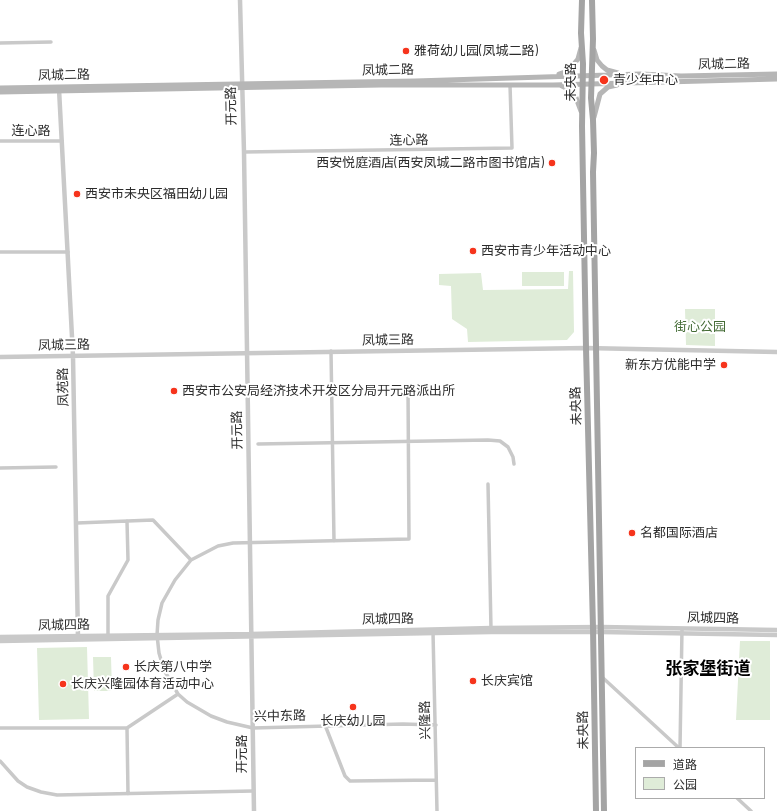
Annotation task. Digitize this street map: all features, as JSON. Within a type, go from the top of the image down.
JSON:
[{"type":"main road","name":"未央路","points":[[582,0],[581,45],[586,348],[596,811]]},
{"type":"main road","name":"未央路","points":[[592,0],[593,39],[591,83],[593,120],[604,811]]},
{"type":"main road","points":[[593,39],[596,56],[602,66],[612,72],[629,74]]},
{"type":"main road","points":[[544,77],[564,73],[571,68],[578,58],[581,45]]},
{"type":"main road","name":"凤城二路","points":[[242,86],[629,74],[681,76],[777,74]]},
{"type":"main road","name":"凤城二路","points":[[0,88],[59,89],[494,84],[553,85],[777,79]]},
{"type":"main road","points":[[593,120],[600,94],[608,87],[630,82]]},
{"type":"main road","points":[[553,85],[565,87],[575,95],[582,116]]},
{"type":"main road","name":"凤城二路","points":[[0,92],[59,89]]},
{"type":"street","name":"开元路","points":[[240,0],[244,152],[254,811]]},
{"type":"street","points":[[0,43],[51,42]]},
{"type":"street","name":"连心路","points":[[244,152],[512,148],[510,85]]},
{"type":"street","name":"凤苑路","points":[[59,89],[73,356],[78,638]]},
{"type":"street","name":"连心路","points":[[0,142],[62,141]]},
{"type":"street","points":[[0,252],[68,252]]},
{"type":"street","name":"凤城三路","points":[[0,358],[586,348],[777,352]]},
{"type":"street","points":[[331,352],[334,541]]},
{"type":"street","points":[[0,728],[127,728],[178,694],[164,670],[159,653],[157,637],[158,620],[162,603],[175,580],[191,560],[218,546],[250,542],[409,540],[408,389]]},
{"type":"street","points":[[258,444],[488,440],[500,441],[508,447],[513,457],[514,464]]},
{"type":"street","points":[[0,468],[56,467]]},
{"type":"street","points":[[488,484],[491,630]]},
{"type":"street","points":[[77,523],[154,520],[191,560]]},
{"type":"street","points":[[108,635],[108,596],[128,560],[127,521]]},
{"type":"street","name":"凤城四路","points":[[0,637],[78,638],[251,636],[491,630],[777,630]]},
{"type":"street","name":"兴隆路","points":[[433,631],[437,811]]},
{"type":"street","points":[[680,747],[681,631]]},
{"type":"street","name":"凤城四路","points":[[681,631],[777,635]]},
{"type":"street","name":"凤城四路","points":[[0,641],[78,638],[108,635],[157,637]]},
{"type":"street","points":[[602,677],[679,747]]},
{"type":"street","name":"兴中东路","points":[[178,694],[187,702],[211,716],[227,722],[253,728],[403,724],[436,725]]},
{"type":"street","points":[[325,726],[345,776],[350,781],[436,780]]},
{"type":"street","points":[[127,728],[128,794]]},
{"type":"street","points":[[0,761],[18,781],[28,787],[41,792],[57,795],[253,791]]},
{"type":"street","points":[[738,799],[750,811]]},
{"type":"green space","points":[[569,271],[573,271],[574,332],[567,340],[468,342],[467,329],[452,319],[451,286],[439,285],[439,274],[481,273],[483,290],[568,289]]},
{"type":"green space","points":[[522,272],[564,272],[564,286],[522,286]]},
{"type":"green space","name":"街心公园","points":[[685,309],[715,309],[715,346],[686,345]]},
{"type":"green space","points":[[740,641],[770,641],[770,720],[736,720]]},
{"type":"green space","name":"长庆兴隆园体育活动中心","points":[[87,647],[89,719],[39,720],[37,648]]},
{"type":"green space","points":[[93,657],[111,657],[112,691],[94,691]]},
{"type":"place","name":"雅荷幼儿园(凤城二路)","points":[[406,51]]},
{"type":"place","name":"青少年中心","points":[[604,80]]},
{"type":"place","name":"西安悦庭酒店(西安凤城二路市图书馆店)","points":[[552,163]]},
{"type":"place","name":"西安市未央区福田幼儿园","points":[[77,194]]},
{"type":"place","name":"西安市青少年活动中心","points":[[473,251]]},
{"type":"place","name":"新东方优能中学","points":[[724,365]]},
{"type":"place","name":"西安市公安局经济技术开发区分局开元路派出所","points":[[174,391]]},
{"type":"place","name":"名都国际酒店","points":[[632,533]]},
{"type":"place","name":"长庆第八中学","points":[[126,667]]},
{"type":"place","name":"长庆宾馆","points":[[473,681]]},
{"type":"place","name":"长庆兴隆园体育活动中心","points":[[63,684]]},
{"type":"place","name":"长庆幼儿园","points":[[353,707]]},
{"type":"district","name":"张家堡街道","points":[[708,668]]}]
